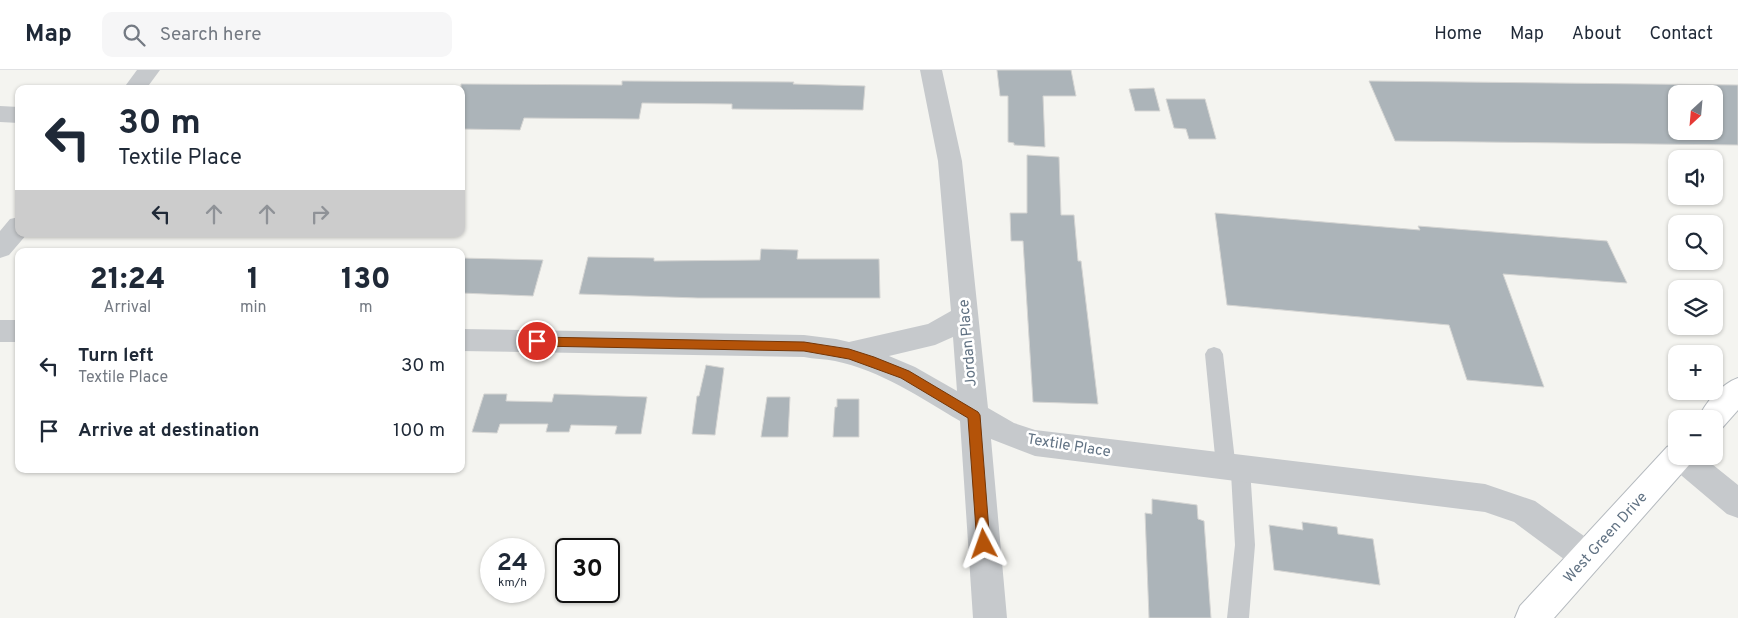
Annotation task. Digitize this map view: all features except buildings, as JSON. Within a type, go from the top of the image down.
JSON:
[{"type":"main road","points":[[1720,410],[1738,390]]},
{"type":"main road","name":"West Green Drive","points":[[1532,618],[1671,465]]},
{"type":"street","points":[[137,85],[149,70]]},
{"type":"street","name":"Jordan Place","points":[[931,70],[950,161],[974,415],[990,618]]},
{"type":"street","points":[[0,114],[15,115]]},
{"type":"street","points":[[0,248],[15,231]]},
{"type":"street","points":[[849,354],[934,334],[964,316]]},
{"type":"street","points":[[0,331],[15,331]]},
{"type":"street","name":"Textile Place","points":[[465,340],[804,346],[849,354],[870,360],[905,375],[1004,432],[1035,443],[1485,498],[1524,511],[1587,557]]},
{"type":"street","points":[[1690,465],[1738,504]]},
{"type":"lane","points":[[1214,354],[1245,545],[1238,618]]},
{"type":"route","points":[[537,341],[804,346],[836,350],[870,360],[905,375],[974,415],[984,544]]}]
